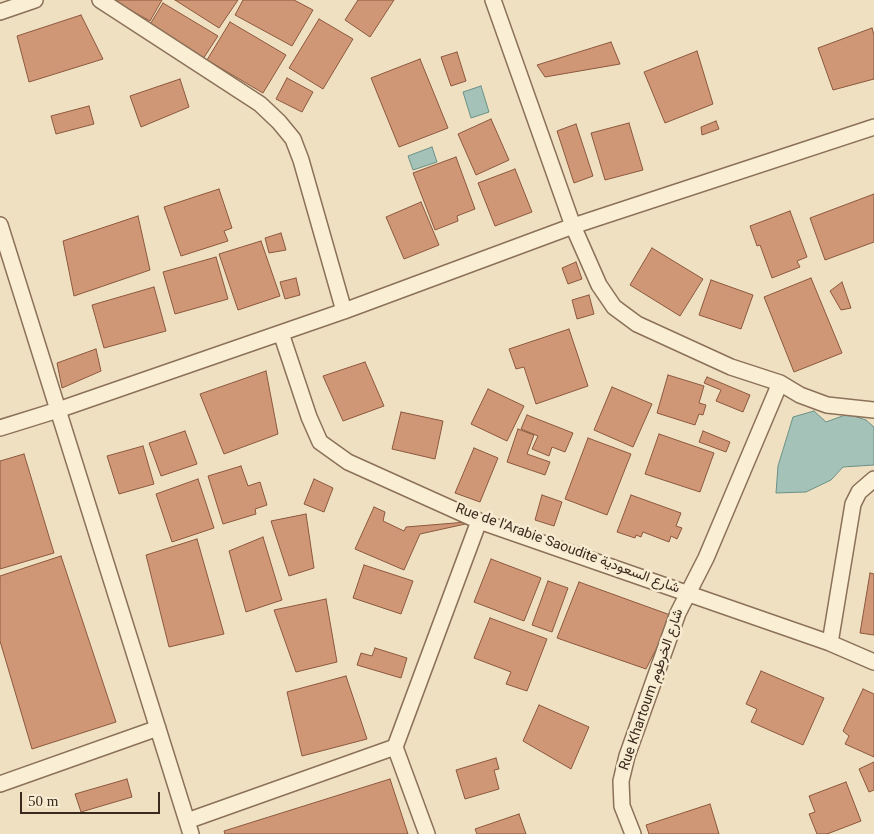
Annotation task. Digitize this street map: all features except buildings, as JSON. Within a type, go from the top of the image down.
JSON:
[{"type":"street","points":[[0,12],[35,0]]},
{"type":"street","points":[[100,0],[260,104],[293,139],[301,160],[344,311]]},
{"type":"street","points":[[493,0],[573,226],[599,285],[614,307],[637,324],[731,367],[780,383],[800,395],[827,405],[874,410]]},
{"type":"street","points":[[0,428],[58,410],[344,311],[573,226],[874,127]]},
{"type":"street","points":[[0,225],[189,828],[395,747]]},
{"type":"street","name":"Rue de l'Arabie Saoudite شارع السعودية","points":[[281,333],[309,417],[320,442],[348,462],[480,522],[830,644],[874,662]]},
{"type":"street","name":"Rue Khartoum شارع الخرطوم","points":[[633,834],[622,806],[621,781],[627,756],[672,629],[706,558],[780,383]]},
{"type":"street","points":[[830,644],[853,504],[859,492],[874,479]]},
{"type":"street","points":[[426,834],[395,747],[480,522]]},
{"type":"street","points":[[0,784],[158,728]]},
{"type":"water","points":[[481,86],[489,112],[471,118],[463,92]]},
{"type":"water","points":[[432,147],[437,162],[413,170],[408,156]]},
{"type":"water","points":[[814,411],[826,422],[848,414],[866,420],[874,427],[874,465],[843,467],[831,480],[806,492],[776,493],[778,466],[793,417]]}]
